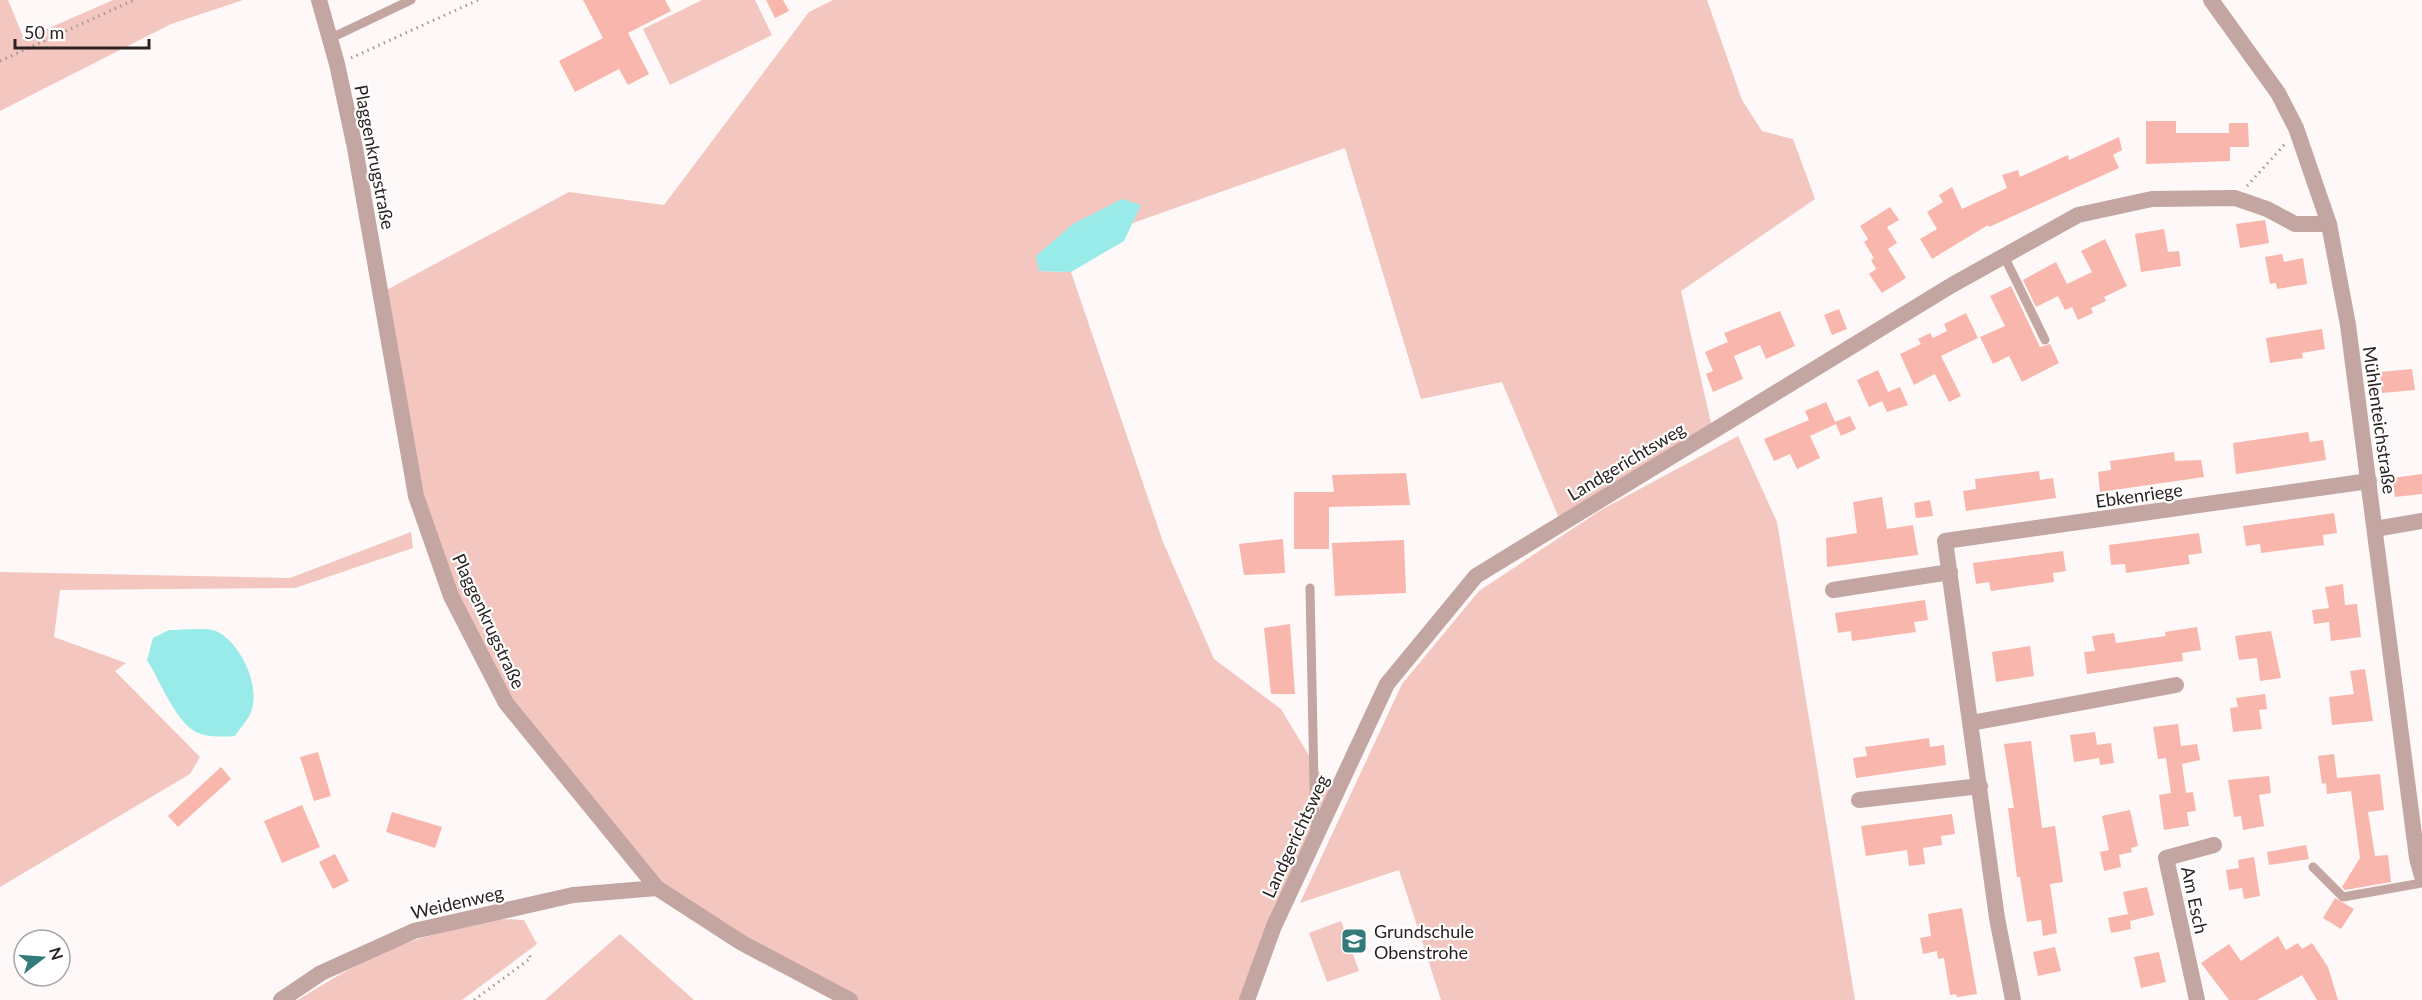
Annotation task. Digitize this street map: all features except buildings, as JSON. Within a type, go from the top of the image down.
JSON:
[{"type":"street","name":"Plaggenkrugstraße","points":[[319,0],[337,64],[355,148],[416,496],[451,596],[506,703],[657,888],[742,943],[850,1000]]},
{"type":"street","name":"Mühlenteichstraße","points":[[2211,0],[2278,93],[2296,128],[2329,224],[2348,325],[2417,858],[2422,876]]},
{"type":"street","name":"Landgerichtsweg","points":[[1247,1000],[1274,926],[1387,684],[1476,576],[1952,285],[2078,215],[2152,199],[2235,198],[2267,209],[2295,224],[2329,224]]},
{"type":"street","name":"Ebkenriege","points":[[2013,1000],[1997,918],[1946,541],[2369,482]]},
{"type":"street","points":[[2375,529],[2422,521]]},
{"type":"street","points":[[1833,590],[1950,572]]},
{"type":"street","points":[[1971,723],[2176,685]]},
{"type":"street","points":[[1859,800],[1980,786]]},
{"type":"street","name":"Am Esch","points":[[2197,1000],[2166,858],[2214,845]]},
{"type":"street","name":"Weidenweg","points":[[281,1000],[321,973],[414,931],[573,895],[657,888]]},
{"type":"lane","points":[[329,39],[411,0]]},
{"type":"lane","points":[[2004,256],[2045,340]]},
{"type":"lane","points":[[1310,588],[1315,838]]},
{"type":"lane","points":[[2313,867],[2343,897],[2422,883]]},
{"type":"path","points":[[0,60],[134,0]]},
{"type":"path","points":[[337,64],[477,0]]},
{"type":"path","points":[[2235,198],[2289,140],[2296,128]]},
{"type":"path","points":[[474,1000],[531,958],[527,952]]},
{"type":"shaded area","points":[[0,0],[8,0],[24,39],[113,0],[243,0],[171,24],[0,111]]},
{"type":"shaded area","points":[[702,0],[755,0],[772,35],[670,85],[643,29]]},
{"type":"shaded area","points":[[833,0],[1707,0],[1742,100],[1762,131],[1793,139],[1815,199],[1681,291],[1711,423],[1561,523],[1502,382],[1421,399],[1345,148],[1133,223],[1039,271],[1071,272],[1163,542],[1214,659],[1281,709],[1334,797],[1247,1000],[850,1000],[657,888],[506,703],[432,544],[381,293],[569,192],[664,205],[809,12]]},
{"type":"shaded area","points":[[1738,436],[1777,522],[1855,1000],[1441,1000],[1399,870],[1300,903],[1402,684],[1479,591],[1601,510]]},
{"type":"shaded area","points":[[411,532],[413,548],[295,588],[60,590],[54,637],[126,663],[115,671],[200,757],[190,774],[0,887],[0,572],[290,578]]},
{"type":"shaded area","points":[[499,919],[524,920],[537,944],[462,1000],[298,1000],[386,951],[428,936]]},
{"type":"shaded area","points":[[1341,921],[1359,971],[1327,982],[1309,933]]},
{"type":"shaded area","points":[[620,934],[694,1000],[545,1000]]},
{"type":"water","points":[[1122,199],[1141,205],[1124,241],[1071,272],[1039,271],[1036,256],[1073,224]]},
{"type":"water","points":[[169,630],[216,631],[225,637],[241,655],[251,678],[253,702],[250,715],[235,736],[200,734],[183,721],[171,705],[147,660],[153,638]]},
{"type":"place","name":"Grundschule Obenstrohe","points":[[1354,941]]}]
